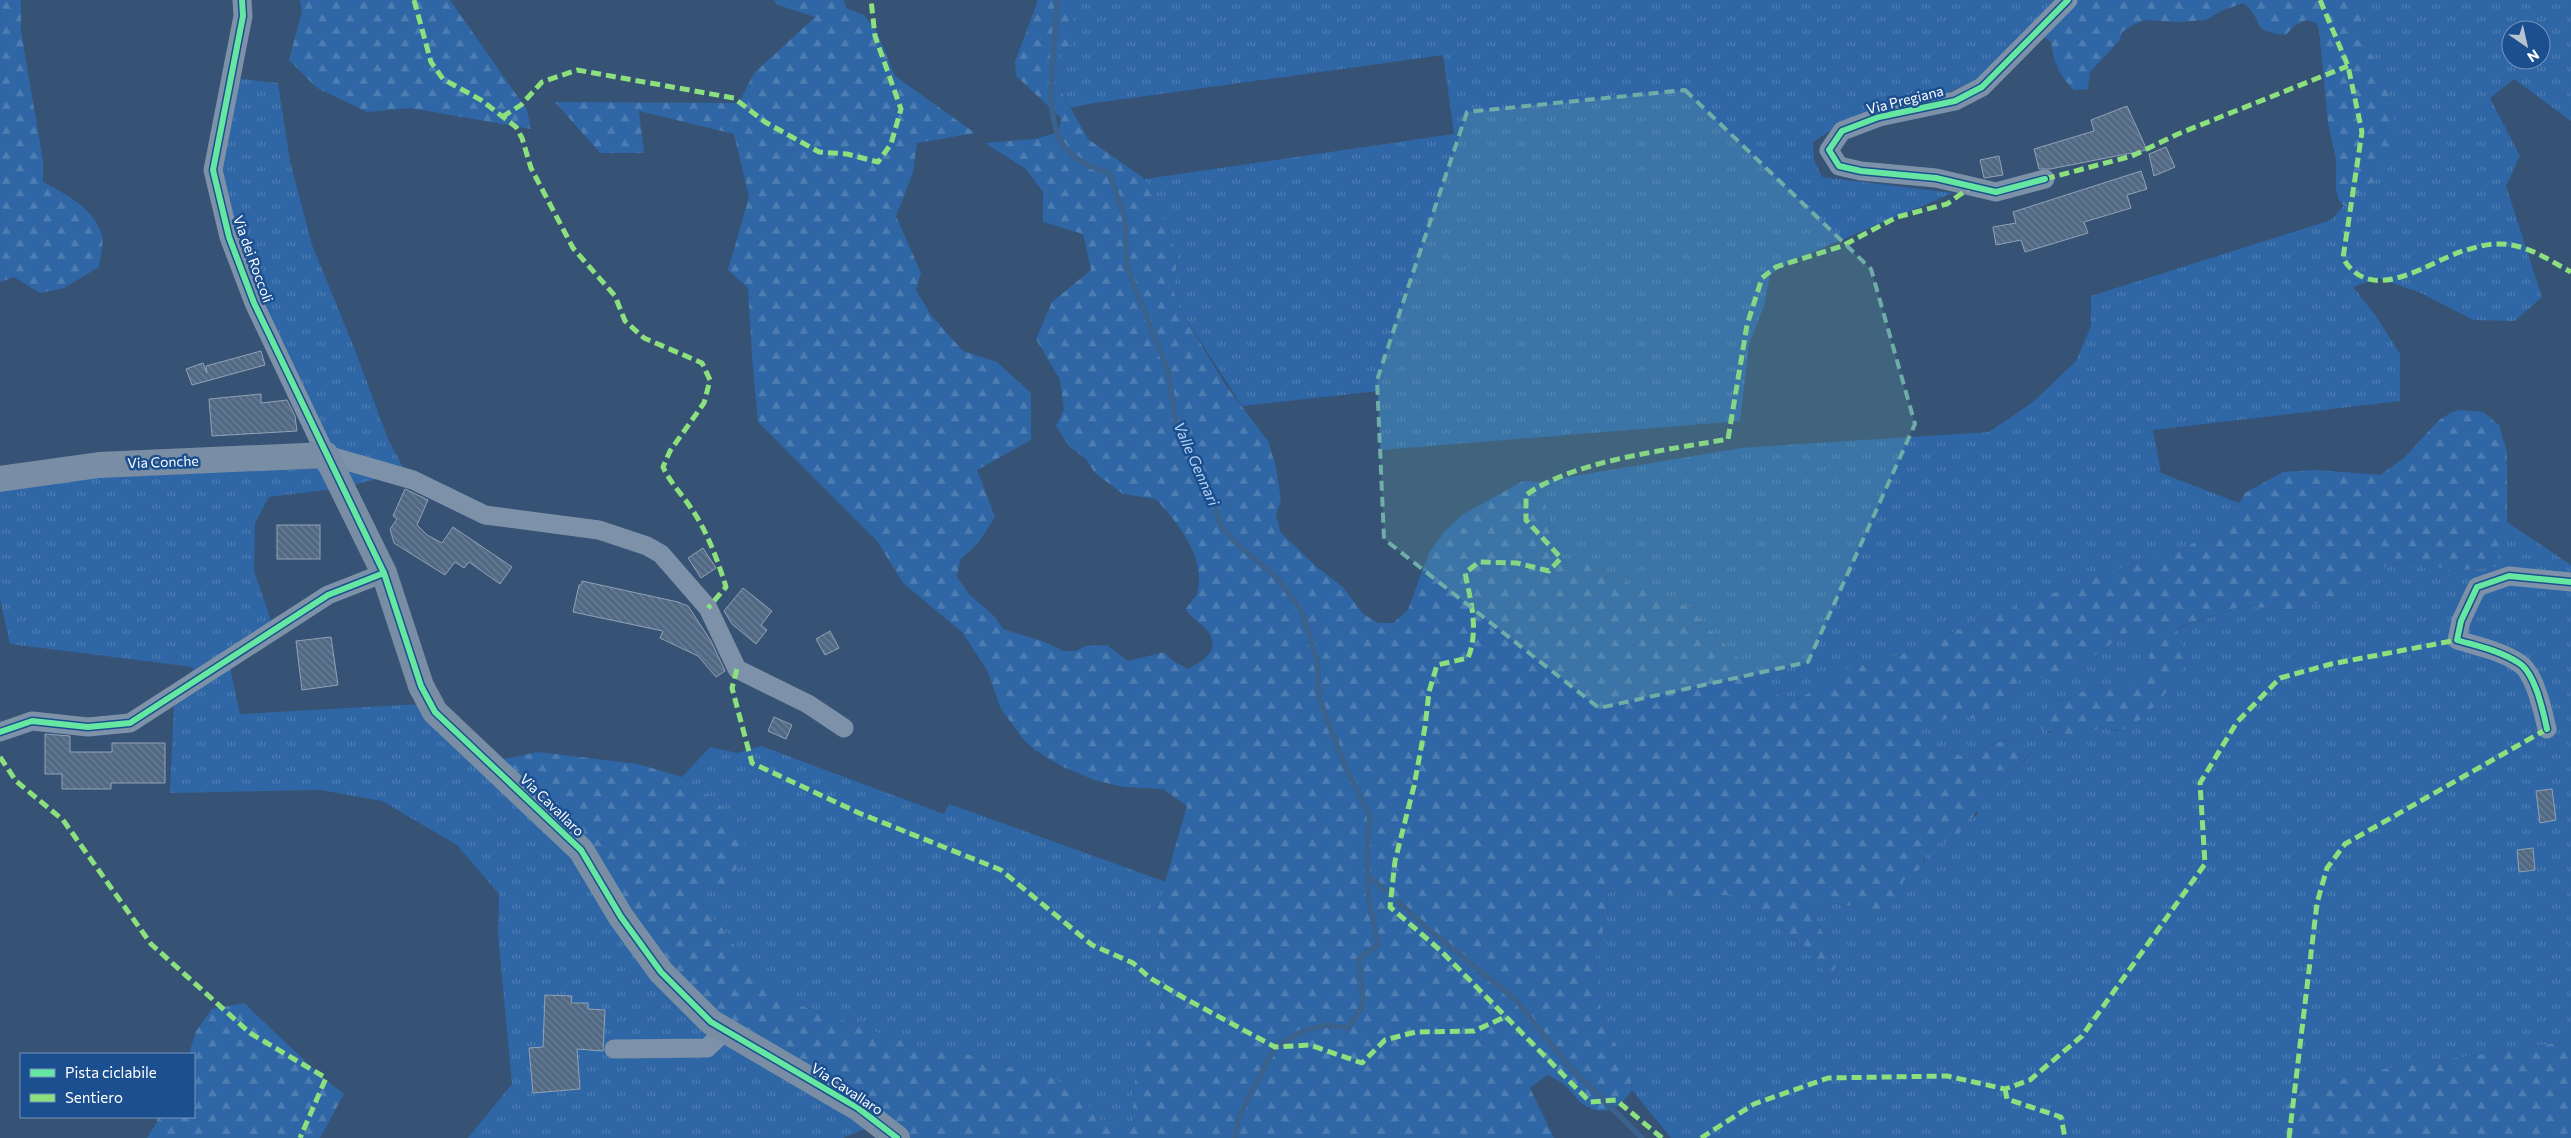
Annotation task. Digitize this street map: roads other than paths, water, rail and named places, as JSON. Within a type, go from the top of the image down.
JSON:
[{"type":"street","name":"Via dei Roccoli","points":[[242,0],[243,16],[213,170],[229,237],[254,303],[326,455]]},
{"type":"street","name":"Via Pregiana","points":[[2045,179],[1996,192],[1936,178],[1861,171],[1839,166],[1829,150],[1842,131],[1879,117],[1955,101],[1982,86],[2068,0]]},
{"type":"street","name":"Via Conche","points":[[0,479],[99,465],[326,455]]},
{"type":"street","name":"Via Cavallaro","points":[[326,455],[384,572],[421,686],[435,712],[581,850],[621,917],[660,972],[711,1022],[858,1108],[897,1138]]},
{"type":"street","points":[[326,455],[413,480],[485,515],[599,530],[647,546],[661,554],[708,608],[737,669],[808,704],[844,728]]},
{"type":"street","points":[[0,732],[32,721],[88,727],[130,723],[328,595],[384,572]]},
{"type":"street","points":[[2547,729],[2539,694],[2520,663],[2501,654],[2457,640],[2461,621],[2477,587],[2509,576],[2571,582]]},
{"type":"street","points":[[614,1049],[707,1048],[726,1030]]},
{"type":"waterway","name":"Valle Gennari","points":[[1057,0],[1051,80],[1054,122],[1060,139],[1069,152],[1078,159],[1109,173],[1125,219],[1127,267],[1168,371],[1176,425],[1213,497],[1221,526],[1234,541],[1278,579],[1301,610],[1317,659],[1319,698],[1340,754],[1370,817],[1367,848],[1368,894],[1378,945],[1359,958],[1363,1006],[1348,1028],[1327,1025],[1305,1030],[1275,1047],[1239,1116],[1235,1138]]},
{"type":"waterway","points":[[1369,876],[1385,891]]},
{"type":"waterway","points":[[1398,902],[1428,929],[1516,1000],[1566,1063],[1642,1138]]}]
